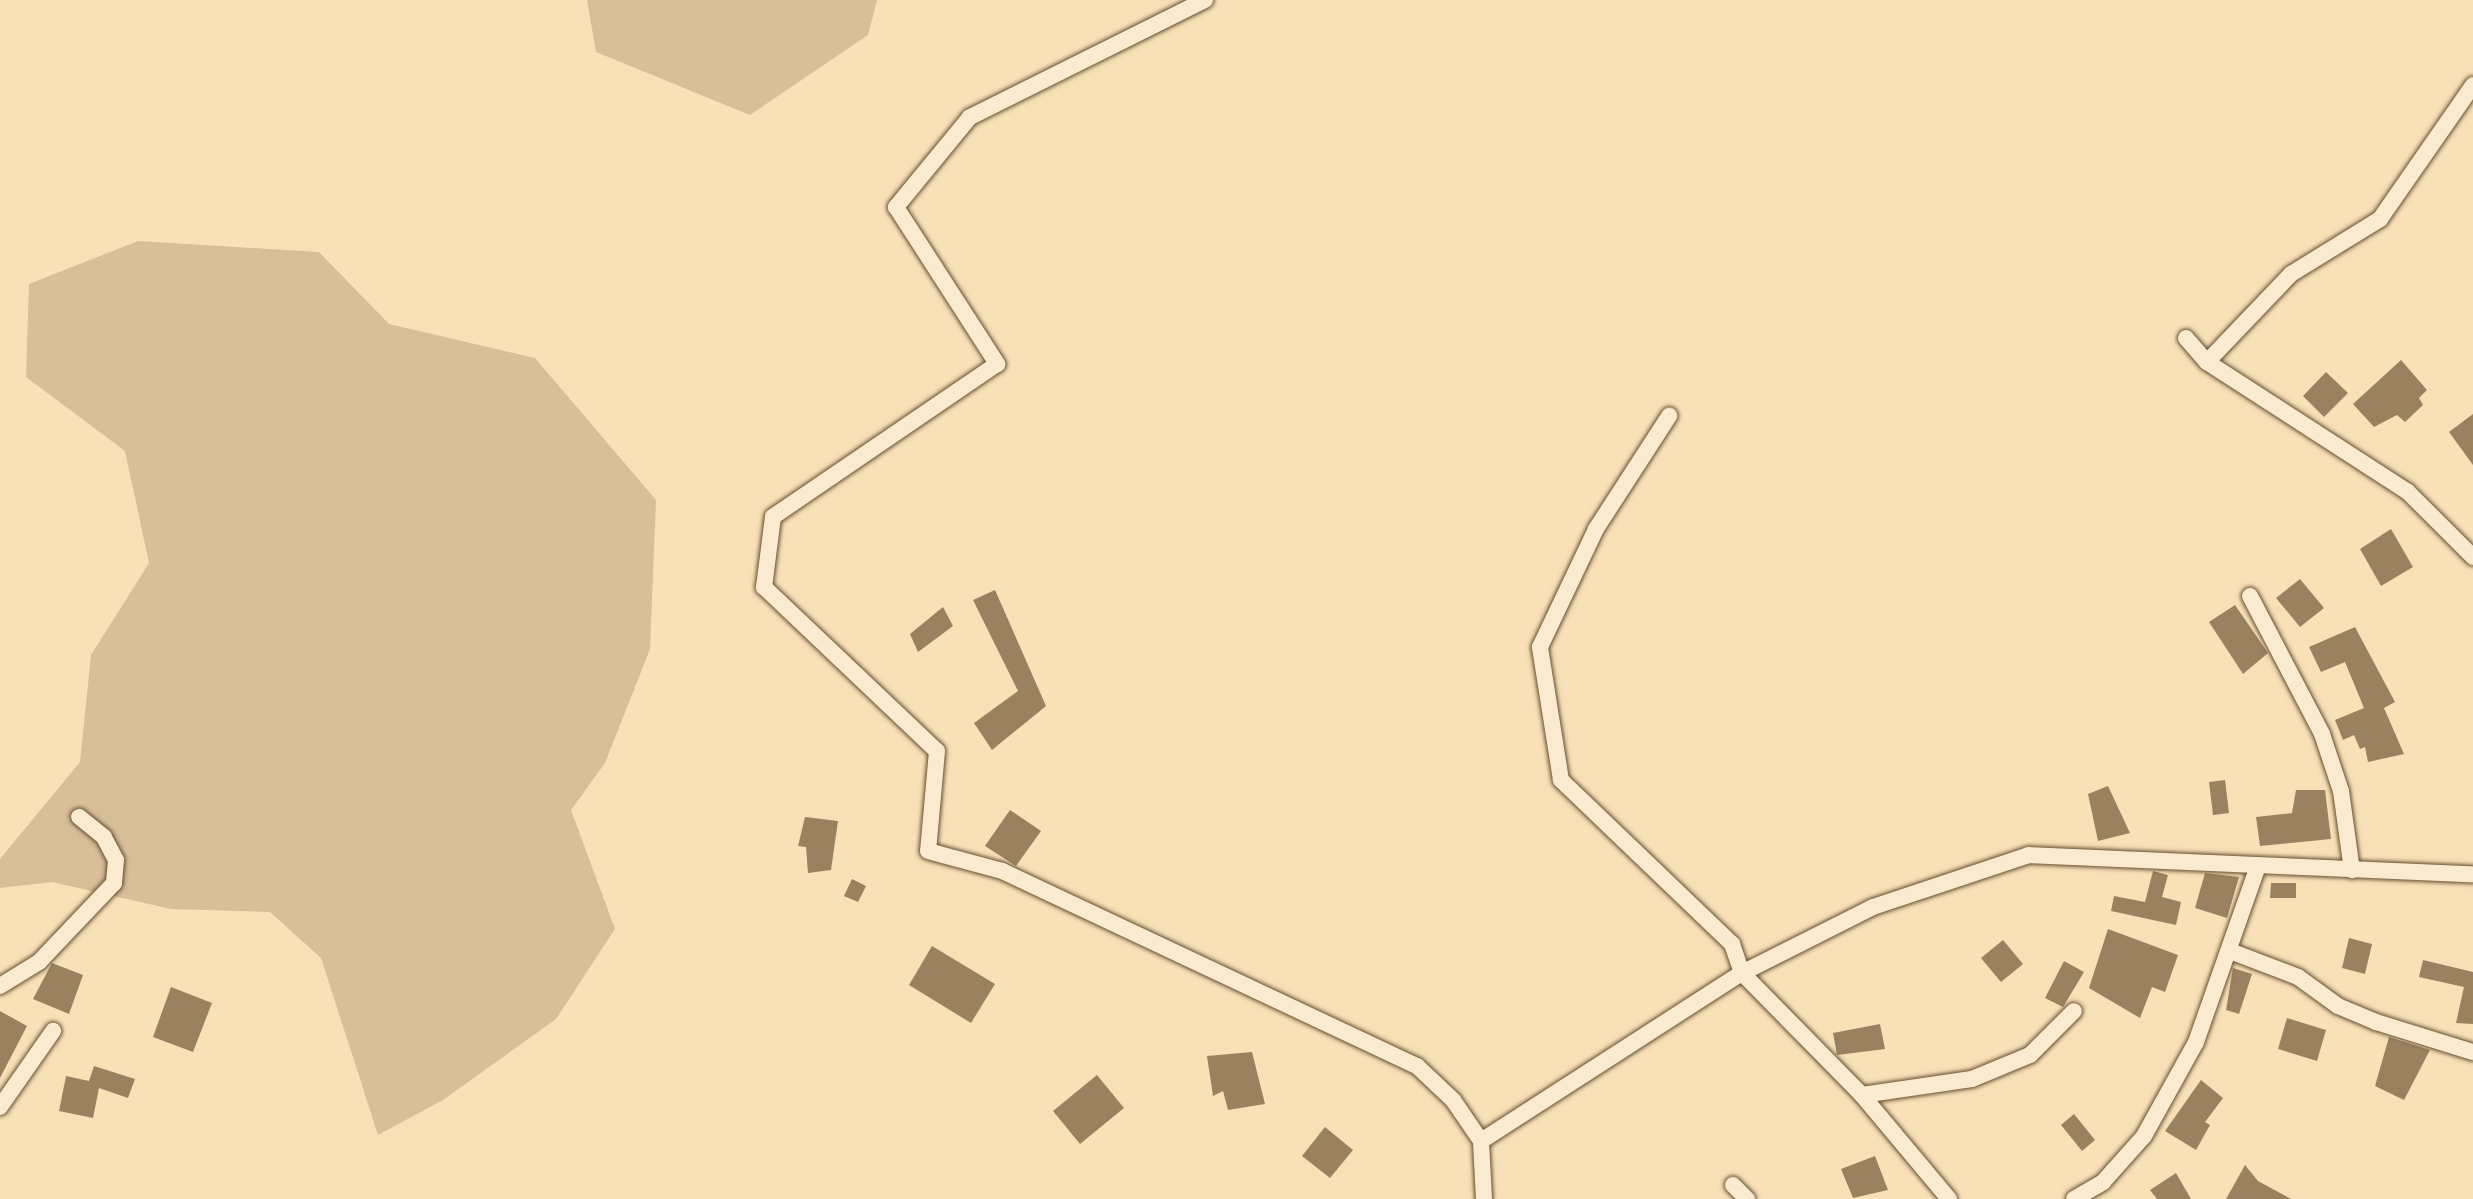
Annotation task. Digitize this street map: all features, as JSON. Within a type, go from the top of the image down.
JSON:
[{"type":"street","points":[[1205,0],[970,117],[896,207],[997,364],[773,517],[764,587],[937,751],[928,851],[1002,871],[1417,1066],[1453,1100],[1481,1141],[1484,1199]]},
{"type":"street","points":[[2207,362],[2291,274],[2380,219],[2473,85]]},
{"type":"street","points":[[2186,338],[2207,362],[2319,438],[2363,458],[2436,516],[2473,557]]},
{"type":"street","points":[[1669,416],[1596,528],[1539,647],[1561,780],[1732,944],[1742,973],[1862,1095],[1949,1199]]},
{"type":"street","points":[[2250,596],[2322,734],[2341,791],[2352,870]]},
{"type":"street","points":[[0,986],[39,962],[114,883],[116,860],[104,838],[79,817]]},
{"type":"street","points":[[1481,1141],[1742,973],[1874,907],[2029,855],[2257,869],[2473,874]]},
{"type":"street","points":[[2074,1199],[2103,1182],[2144,1136],[2196,1042],[2257,869]]},
{"type":"street","points":[[2230,951],[2298,977],[2338,1006],[2376,1022],[2473,1052]]},
{"type":"street","points":[[1862,1095],[1972,1079],[2030,1055],[2074,1011]]},
{"type":"street","points":[[0,1107],[53,1031]]},
{"type":"street","points":[[1733,1185],[1747,1199]]},
{"type":"shaded area","points":[[587,0],[877,0],[868,35],[750,115],[596,52]]},
{"type":"shaded area","points":[[138,241],[319,252],[389,324],[535,358],[656,500],[650,649],[605,763],[571,810],[615,929],[556,1019],[443,1100],[378,1135],[321,958],[270,912],[171,909],[52,882],[0,888],[0,859],[80,762],[91,655],[149,563],[125,451],[26,377],[29,284]]},
{"type":"building","points":[[2401,360],[2427,390],[2419,398],[2423,405],[2405,422],[2397,415],[2374,427],[2353,404]]},
{"type":"building","points":[[2326,372],[2348,393],[2324,417],[2303,396]]},
{"type":"building","points":[[2473,414],[2473,465],[2449,432]]},
{"type":"building","points":[[2391,529],[2413,567],[2381,586],[2360,549]]},
{"type":"building","points":[[2300,579],[2324,608],[2300,627],[2276,598]]},
{"type":"building","points":[[995,590],[1046,706],[992,750],[974,723],[1018,691],[973,600]]},
{"type":"building","points":[[2235,605],[2268,653],[2243,674],[2209,622]]},
{"type":"building","points":[[943,607],[953,626],[918,652],[910,634]]},
{"type":"building","points":[[2355,627],[2395,702],[2384,708],[2404,754],[2368,762],[2365,747],[2360,749],[2354,735],[2343,740],[2335,720],[2364,708],[2345,662],[2321,672],[2309,647]]},
{"type":"building","points":[[2225,780],[2229,813],[2213,815],[2209,782]]},
{"type":"building","points":[[2108,786],[2130,833],[2098,841],[2088,794]]},
{"type":"building","points":[[2296,790],[2325,790],[2331,839],[2260,846],[2256,817],[2292,813]]},
{"type":"building","points":[[1010,810],[1041,831],[1016,866],[985,846]]},
{"type":"building","points":[[805,817],[838,821],[831,870],[808,873],[806,847],[798,846]]},
{"type":"building","points":[[2153,871],[2168,875],[2162,897],[2181,902],[2176,925],[2111,911],[2114,896],[2145,902]]},
{"type":"building","points":[[2205,873],[2239,877],[2227,918],[2195,908]]},
{"type":"building","points":[[852,879],[866,886],[858,902],[844,896]]},
{"type":"building","points":[[2271,883],[2296,883],[2296,898],[2270,898]]},
{"type":"building","points":[[2108,929],[2178,955],[2165,992],[2152,987],[2140,1018],[2089,988]]},
{"type":"building","points":[[2349,938],[2372,944],[2365,974],[2342,968]]},
{"type":"building","points":[[2003,940],[2023,964],[2001,982],[1981,958]]},
{"type":"building","points":[[932,946],[995,984],[971,1023],[909,985]]},
{"type":"building","points":[[2423,960],[2473,972],[2473,1024],[2456,1023],[2464,987],[2419,977]]},
{"type":"building","points":[[2064,961],[2084,972],[2063,1007],[2045,998]]},
{"type":"building","points":[[52,963],[83,975],[69,1014],[33,999]]},
{"type":"building","points":[[2233,968],[2252,974],[2239,1014],[2226,1010]]},
{"type":"building","points":[[171,987],[212,1003],[193,1052],[153,1037]]},
{"type":"building","points":[[0,1011],[27,1026],[0,1078]]},
{"type":"building","points":[[2287,1018],[2326,1030],[2317,1061],[2278,1049]]},
{"type":"building","points":[[1880,1024],[1885,1049],[1837,1055],[1833,1033]]},
{"type":"building","points":[[2389,1037],[2430,1050],[2404,1100],[2375,1086]]},
{"type":"building","points":[[1252,1052],[1265,1104],[1228,1110],[1223,1091],[1213,1096],[1207,1056]]},
{"type":"building","points":[[94,1066],[135,1079],[128,1098],[99,1088],[93,1118],[59,1111],[66,1076],[89,1081]]},
{"type":"building","points":[[1097,1075],[1124,1108],[1080,1144],[1053,1111]]},
{"type":"building","points":[[2201,1080],[2223,1098],[2205,1122],[2210,1125],[2196,1150],[2165,1131]]},
{"type":"building","points":[[2074,1114],[2095,1140],[2082,1151],[2061,1125]]},
{"type":"building","points":[[1325,1127],[1353,1150],[1330,1178],[1302,1156]]},
{"type":"building","points":[[1875,1156],[1888,1190],[1853,1198],[1841,1169]]},
{"type":"building","points":[[2245,1165],[2258,1181],[2291,1199],[2226,1199]]},
{"type":"building","points":[[2176,1173],[2191,1199],[2157,1199],[2150,1190]]}]
